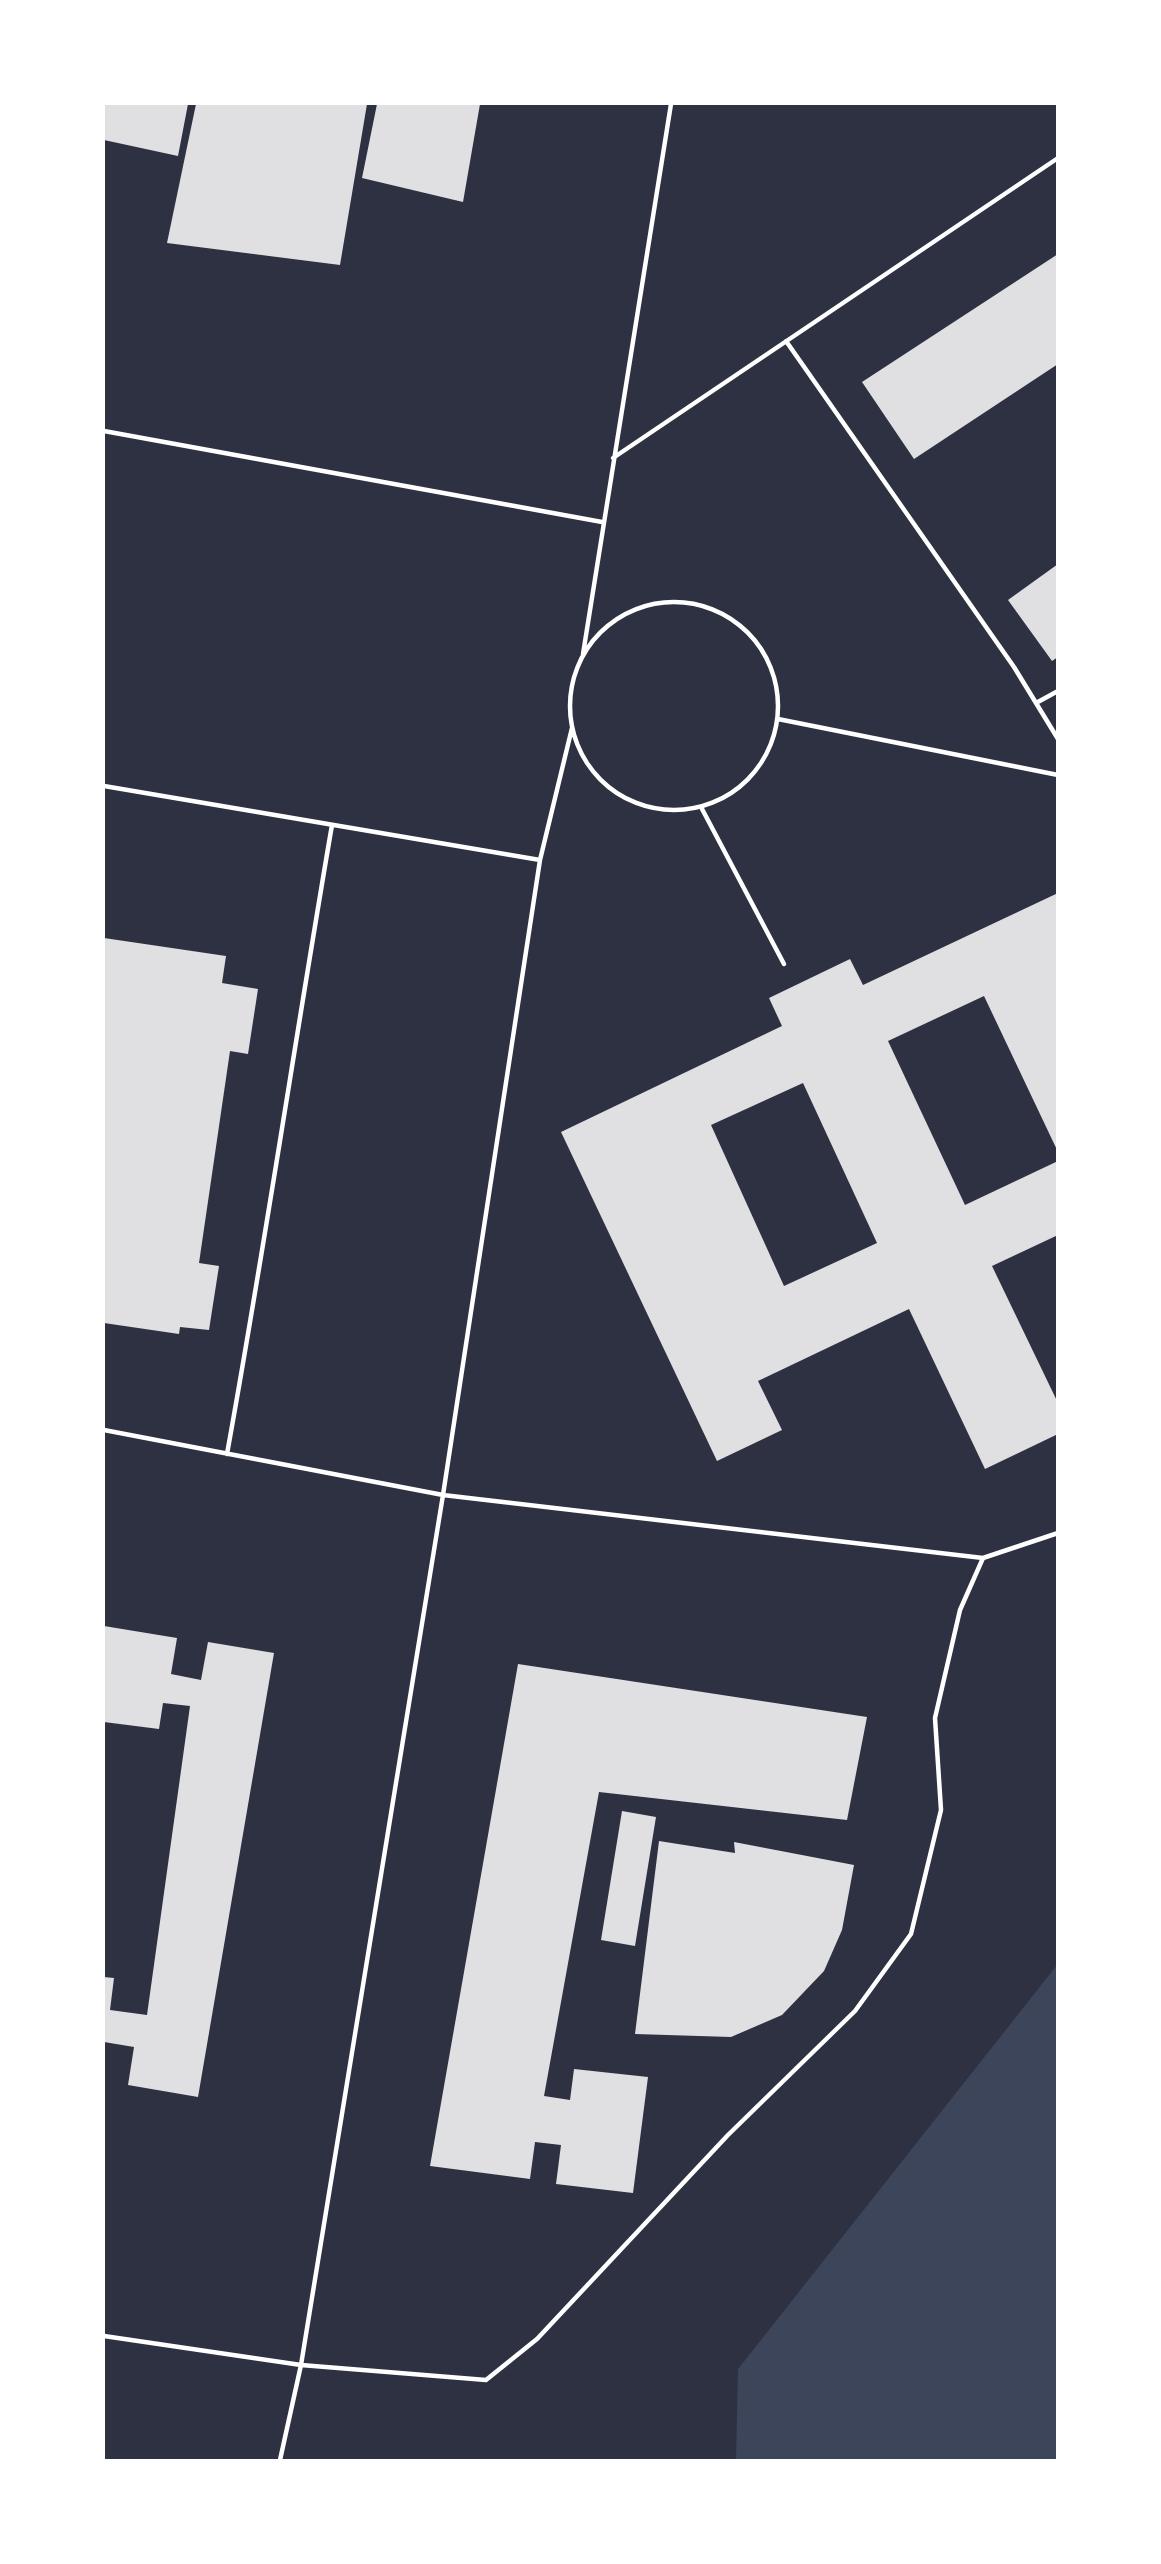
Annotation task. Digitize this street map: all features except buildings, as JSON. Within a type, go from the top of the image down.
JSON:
[{"type":"lane","points":[[583,654],[606,627],[637,609],[672,601],[707,607],[739,624],[763,650],[776,683],[778,719],[769,749],[753,774],[729,794],[701,807],[667,810],[635,803],[606,785],[584,760],[572,728],[569,703],[573,678],[583,654],[602,522],[671,104]]},
{"type":"lane","points":[[613,458],[1058,158]]},
{"type":"lane","points":[[786,341],[1014,667],[1058,739]]},
{"type":"lane","points":[[104,431],[602,522]]},
{"type":"lane","points":[[1036,704],[1058,691]]},
{"type":"lane","points":[[778,719],[1058,775]]},
{"type":"lane","points":[[280,2460],[300,2365],[443,1495],[540,860],[572,728]]},
{"type":"lane","points":[[104,786],[540,860]]},
{"type":"lane","points":[[701,807],[784,964]]},
{"type":"lane","points":[[227,1454],[267,1237],[306,975],[332,825]]},
{"type":"lane","points":[[104,1430],[443,1495],[983,1558],[1058,1533]]},
{"type":"lane","points":[[104,2336],[300,2365],[486,2380],[537,2339],[728,2135],[855,2011],[911,1934],[941,1810],[935,1718],[960,1610],[983,1558]]},
{"type":"shaded area","points":[[1057,1965],[1057,2460],[736,2460],[738,2369]]}]
